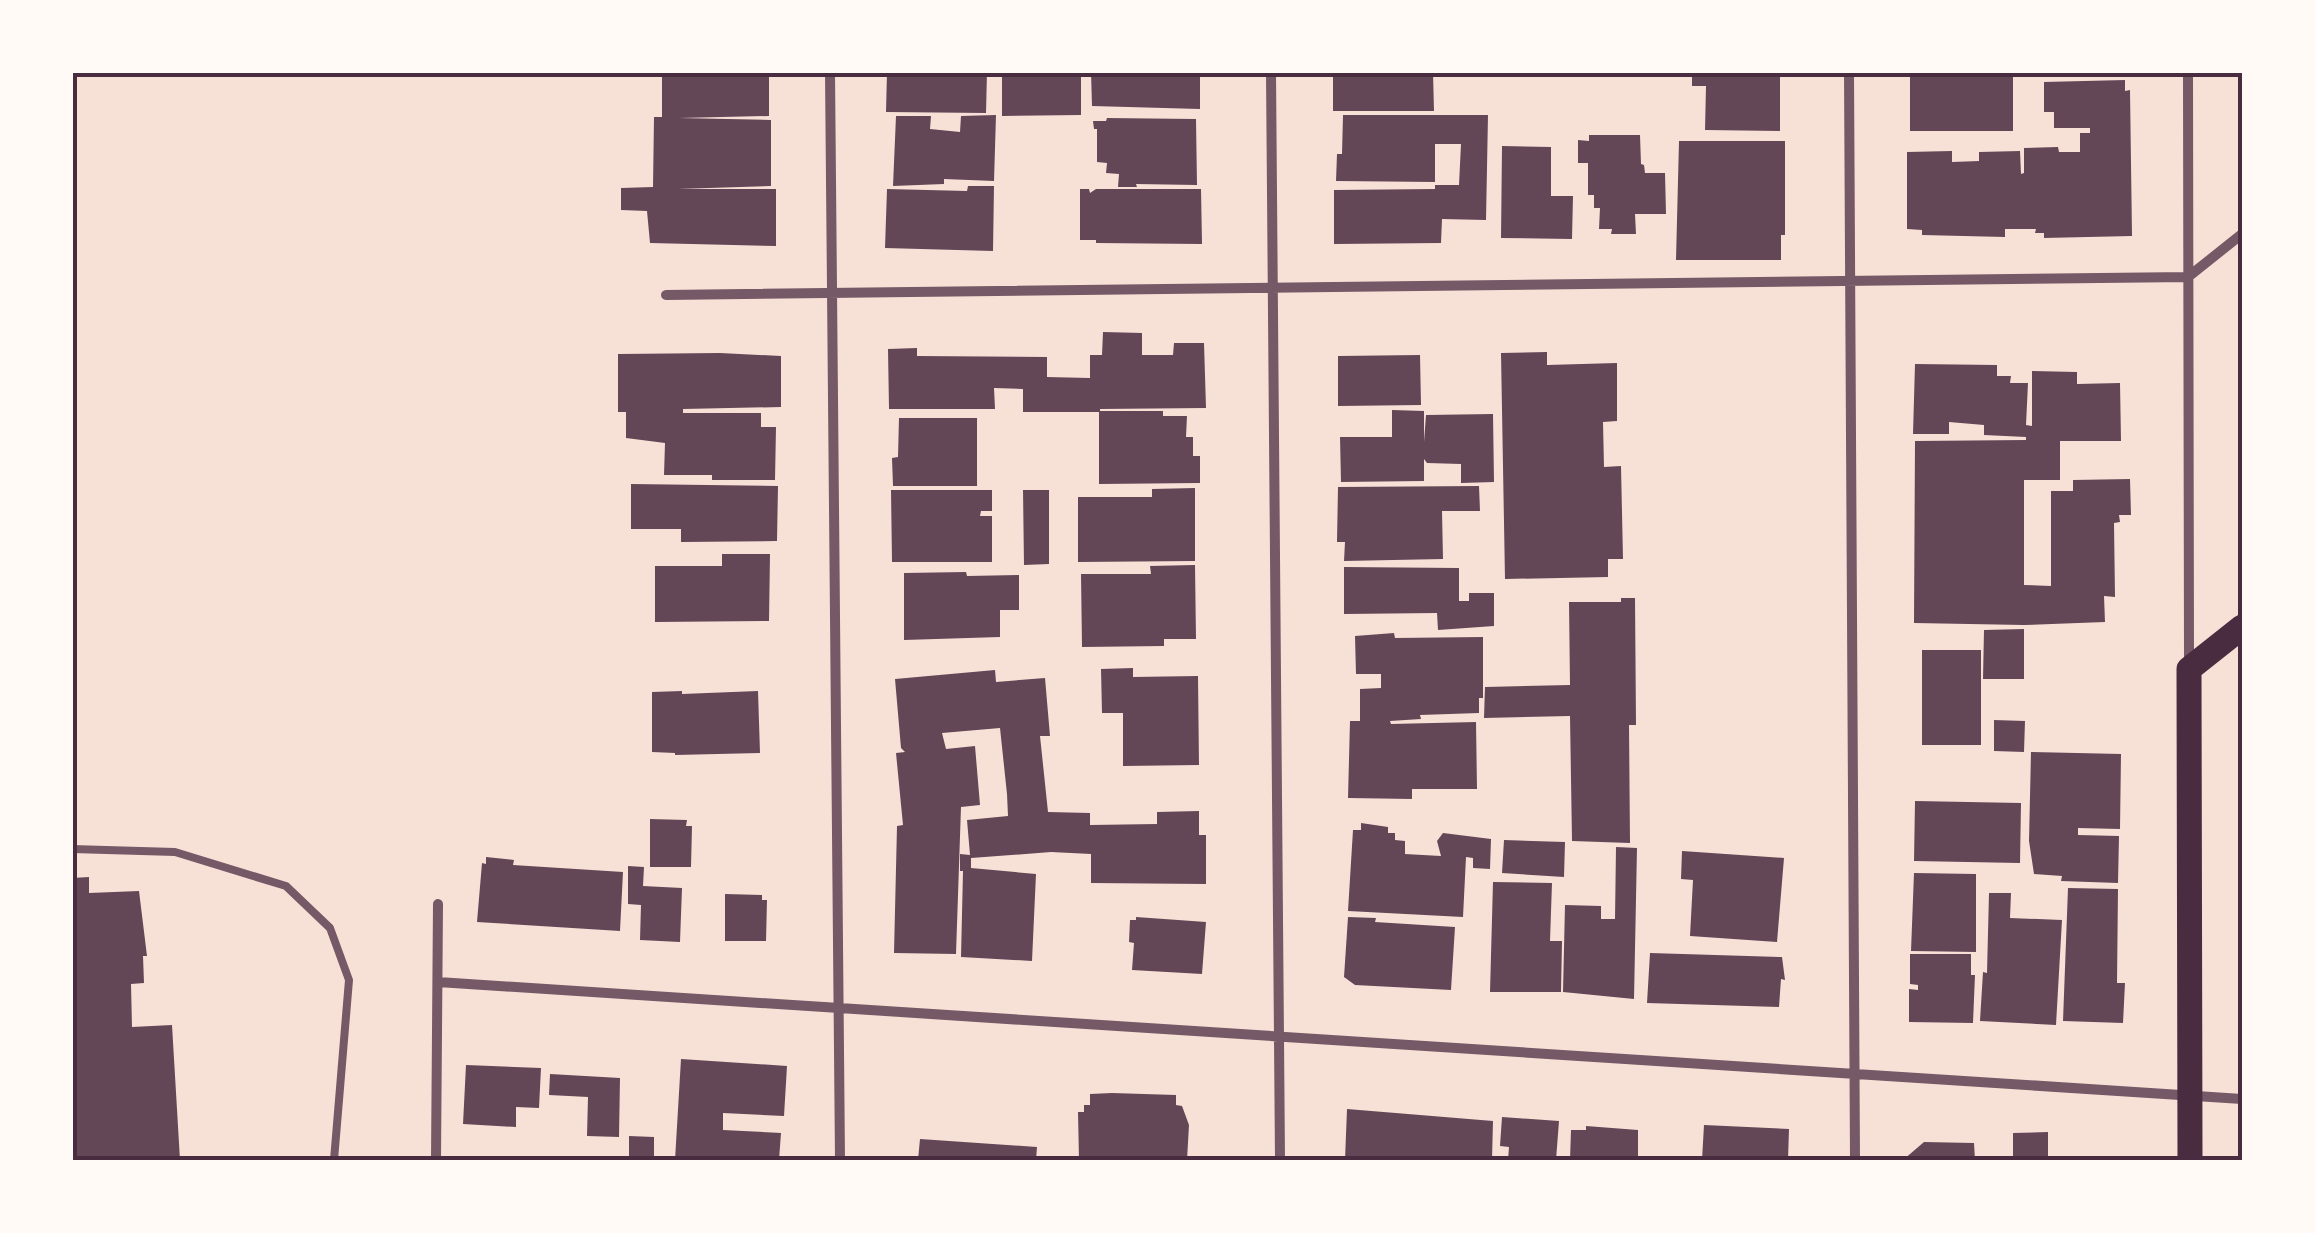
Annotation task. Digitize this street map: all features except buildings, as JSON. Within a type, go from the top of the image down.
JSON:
[{"type":"main road","points":[[2190,1160],[2189,669],[2242,628]]},
{"type":"street","points":[[830,72],[840,1160]]},
{"type":"street","points":[[1270,72],[1280,1160]]},
{"type":"street","points":[[1849,72],[1855,1160]]},
{"type":"street","points":[[2188,72],[2189,669]]},
{"type":"street","points":[[666,294],[2188,277],[2242,234]]},
{"type":"street","points":[[436,1160],[438,904]]},
{"type":"street","points":[[438,982],[2242,1099]]},
{"type":"lane","points":[[72,850],[176,852],[286,886],[330,928],[349,980],[334,1160]]}]
